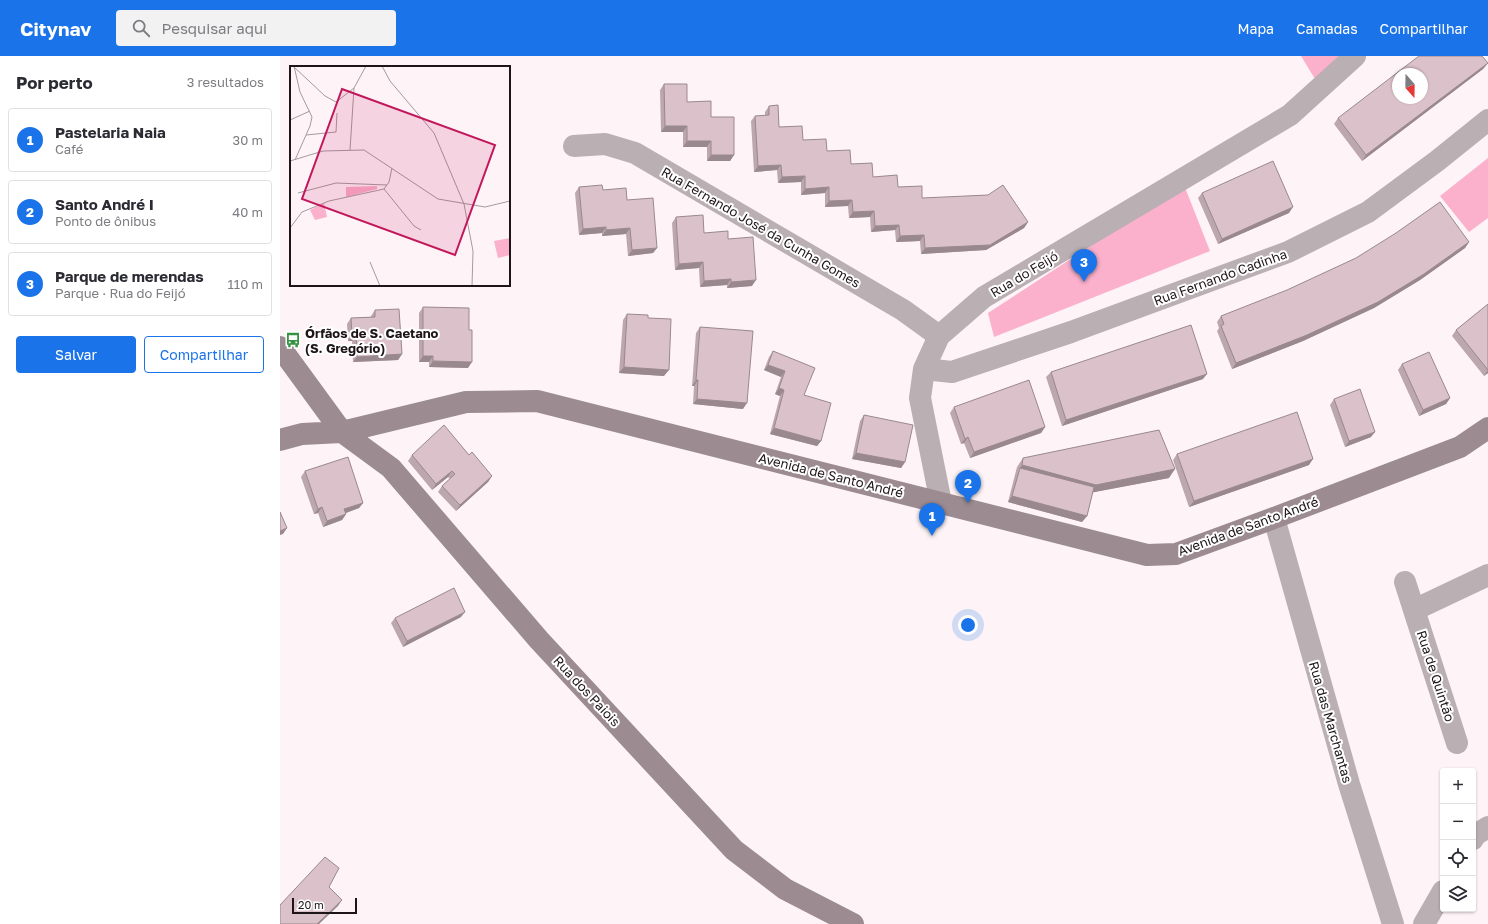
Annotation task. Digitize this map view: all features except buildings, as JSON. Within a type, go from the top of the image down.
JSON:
[{"type":"street","name":"Rua do Feijó","points":[[940,503],[920,398],[924,369],[939,336],[984,297],[1290,115],[1355,56]]},
{"type":"street","name":"Rua Fernando Cadinha","points":[[924,369],[952,372],[1071,332],[1288,252],[1368,212],[1437,161],[1488,120]]},
{"type":"street","name":"Rua Fernando José da Cunha Gomes","points":[[574,146],[605,144],[635,153],[903,310],[939,336]]},
{"type":"street","name":"Rua dos Paiois","points":[[280,347],[342,432],[391,468],[539,640],[734,850],[785,889],[853,924]]},
{"type":"street","name":"Avenida de Santo André","points":[[280,440],[302,434],[342,432],[466,402],[537,401],[1147,555],[1176,554],[1274,518],[1460,447],[1488,428]]},
{"type":"street","name":"Rua das Marchantas","points":[[1274,518],[1348,784],[1393,924]]},
{"type":"street","points":[[1414,610],[1488,575]]},
{"type":"street","name":"Rua de Quintão","points":[[1404,582],[1457,743]]},
{"type":"street","points":[[1476,834],[1488,827]]},
{"type":"street","points":[[1424,924],[1440,896]]},
{"type":"shaded area","points":[[1301,56],[1344,56],[1318,84]]},
{"type":"shaded area","points":[[1488,158],[1488,218],[1469,232],[1440,196]]},
{"type":"shaded area","points":[[1184,185],[1210,251],[994,337],[988,313]]},
{"type":"place","name":"Parque de merendas","points":[[1084,282]]},
{"type":"place","name":"Órfãos de S. Caetano (S. Gregório)","points":[[293,340]]},
{"type":"place","name":"Santo André I","points":[[968,503]]},
{"type":"place","name":"Pastelaria Naia","points":[[932,536]]}]
